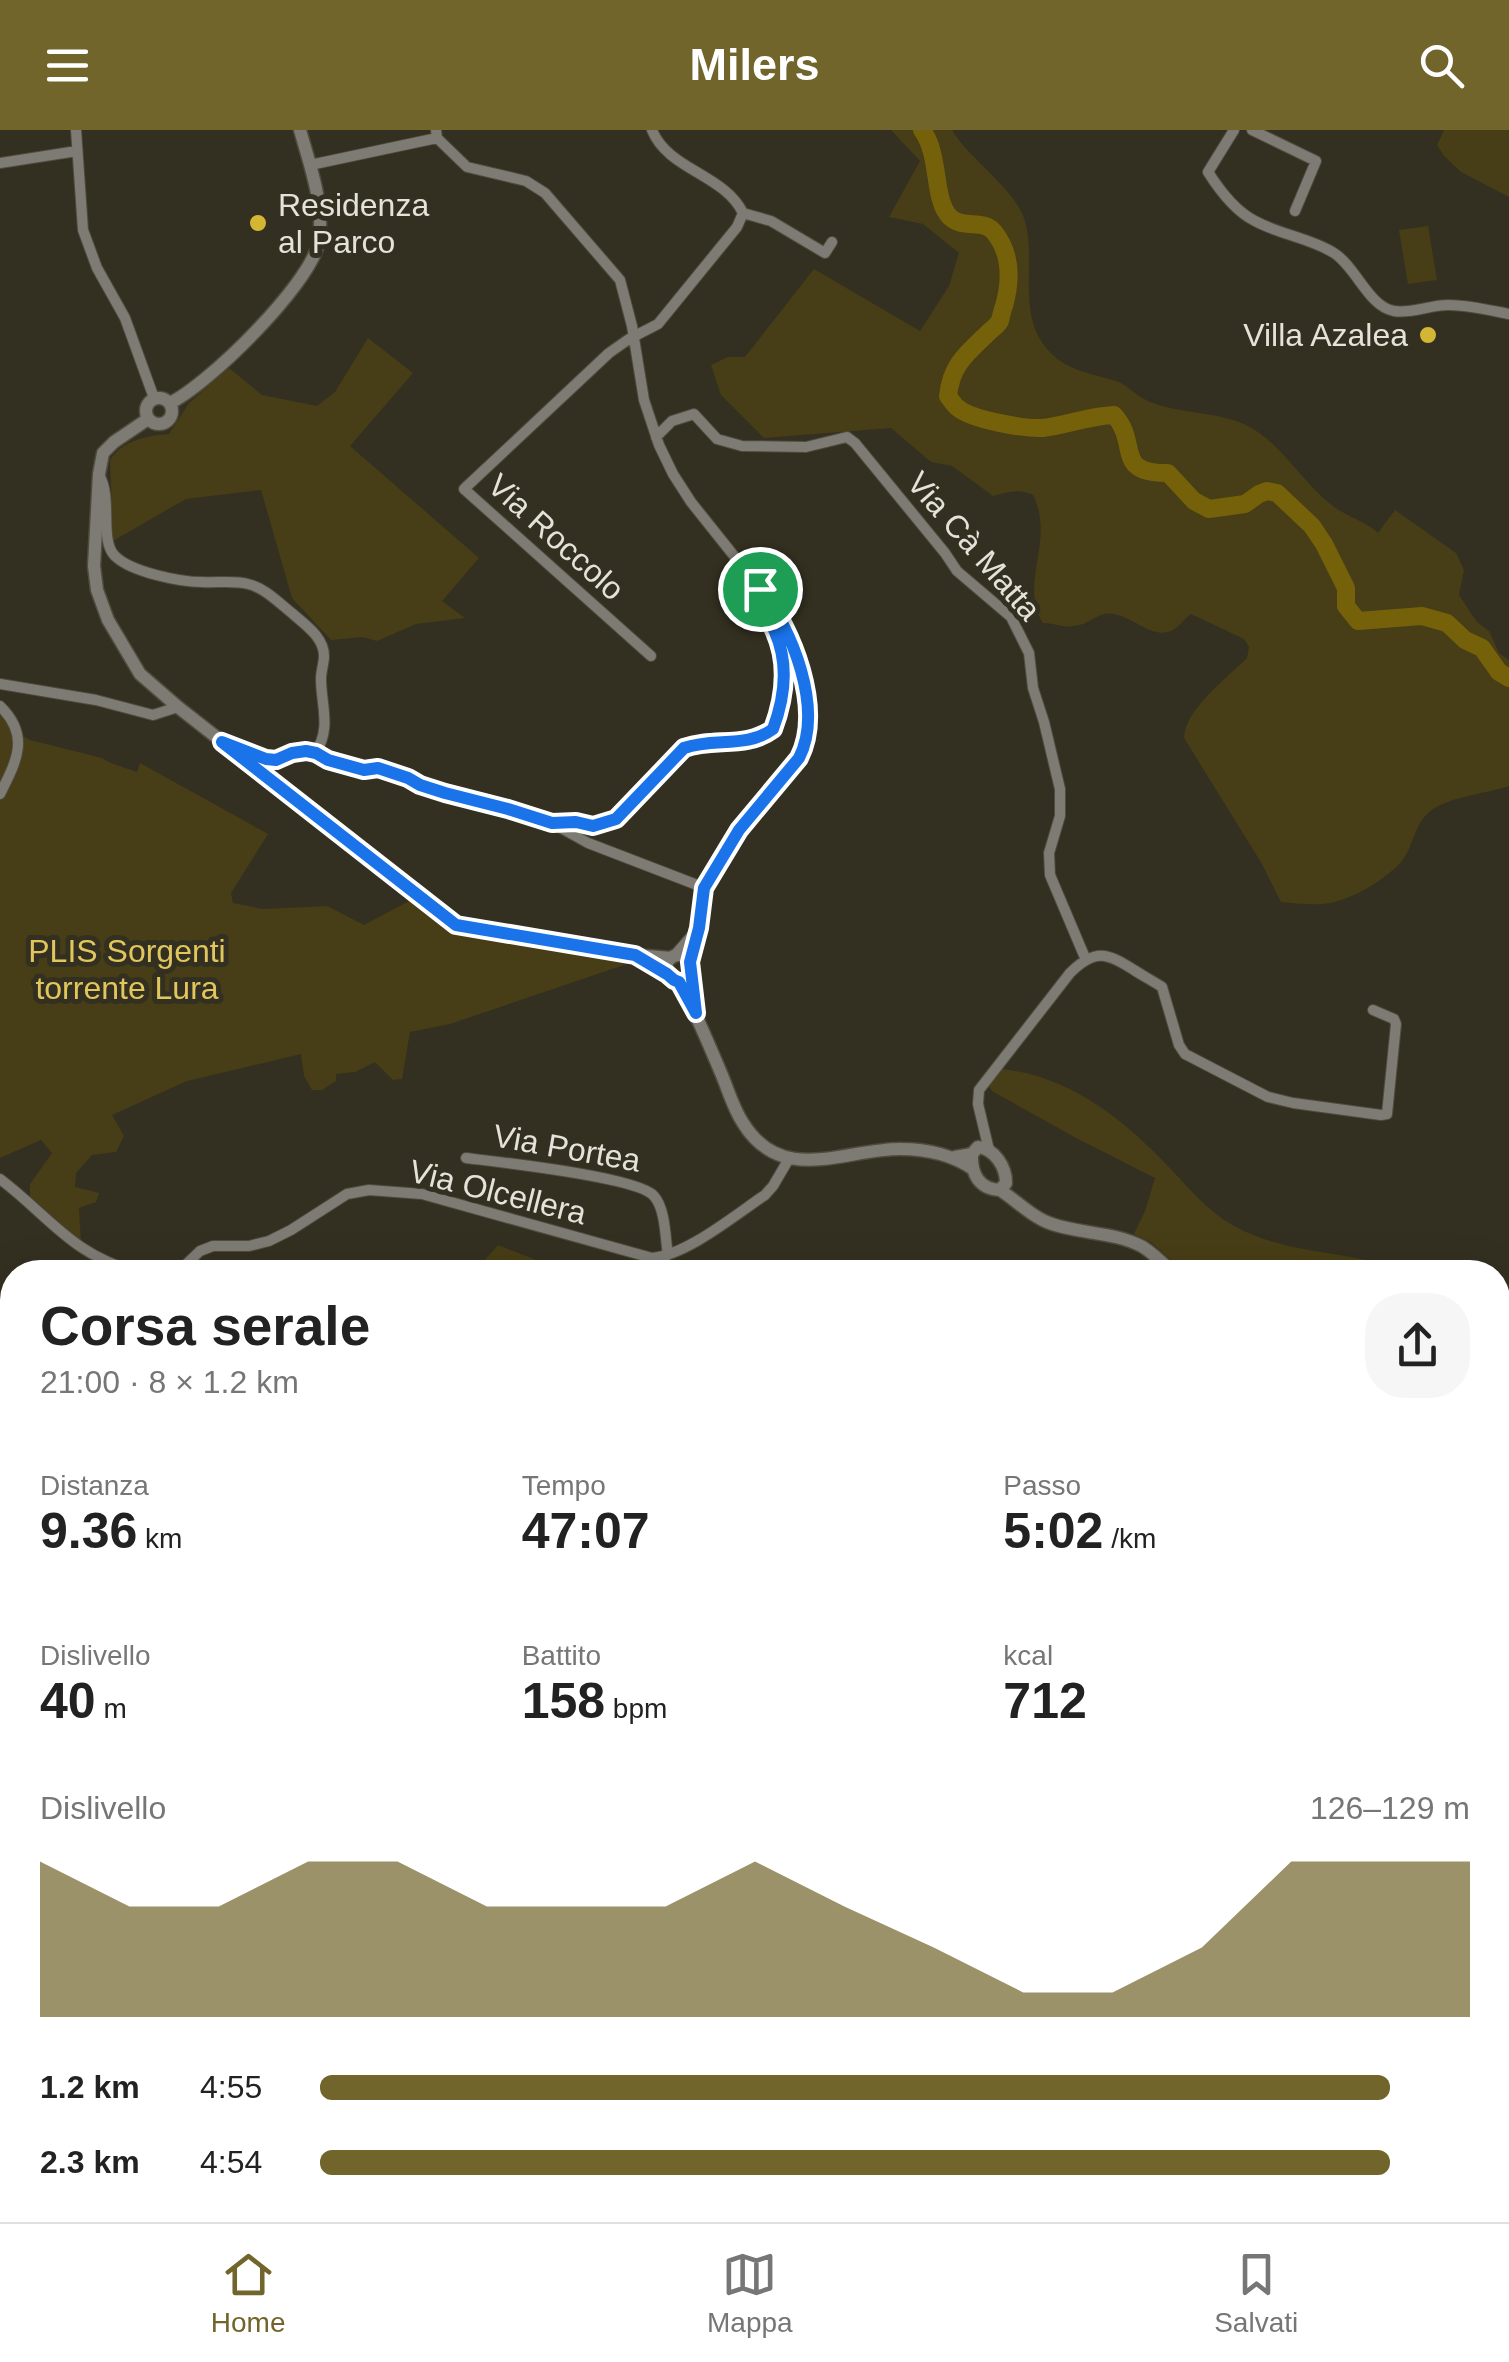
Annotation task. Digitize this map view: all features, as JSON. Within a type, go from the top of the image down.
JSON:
[{"type":"street","points":[[76,130],[83,230],[89,250],[125,318],[154,398]]},
{"type":"street","points":[[170,403],[213,373],[278,307],[314,257],[320,212],[300,130]]},
{"type":"street","points":[[634,336],[658,324],[671,310],[737,227],[743,213],[725,189],[661,146],[652,130]]},
{"type":"street","points":[[1234,130],[1208,172],[1236,208],[1255,221],[1338,255],[1373,298],[1388,310],[1445,305],[1509,314]]},
{"type":"street","points":[[1252,130],[1316,161],[1295,210]]},
{"type":"street","points":[[310,165],[437,134],[467,167],[526,181],[545,193],[620,280],[639,376],[656,436],[673,474],[760,589],[788,636],[806,698],[805,744],[799,758],[739,830],[704,888],[699,928],[682,973]]},
{"type":"street","points":[[0,163],[77,151]]},
{"type":"street","points":[[743,213],[771,220],[825,253],[832,242]]},
{"type":"street","name":"Via Roccolo","points":[[634,336],[591,368],[464,489],[652,656]]},
{"type":"street","points":[[154,398],[170,403],[172,415],[164,424],[148,419],[146,407],[154,398]]},
{"type":"street","name":"Via Cà Matta","points":[[656,436],[672,421],[694,414],[717,439],[742,446],[806,447],[847,437],[957,571],[1010,617],[1029,653],[1033,688],[1060,789],[1060,816],[1049,853],[1050,875],[1091,957]]},
{"type":"street","points":[[148,419],[103,453],[94,566],[97,590],[108,620],[140,674],[178,707],[456,925],[635,955],[684,956],[682,973],[696,1013],[744,1125],[774,1152],[790,1158],[819,1160],[898,1148],[955,1157],[980,1150],[1000,1162],[1003,1184],[1037,1217],[1054,1225],[1127,1240],[1160,1260]]},
{"type":"street","points":[[99,474],[108,504],[110,550],[120,560],[168,577],[249,584],[268,594],[316,634],[324,657],[321,680],[326,723],[325,736],[316,753]]},
{"type":"street","points":[[552,823],[593,826],[610,822],[684,748],[748,742],[773,729],[784,679],[784,656],[774,629],[754,596],[760,589]]},
{"type":"street","points":[[0,684],[153,714],[178,707]]},
{"type":"street","points":[[0,706],[16,728],[19,740],[18,756],[0,794]]},
{"type":"street","points":[[222,742],[266,759],[306,751],[364,770],[378,768],[445,793],[552,823],[588,843],[704,888]]},
{"type":"street","points":[[682,973],[666,965],[699,928]]},
{"type":"street","points":[[635,955],[682,973]]},
{"type":"street","points":[[972,1169],[985,1132],[979,1090],[1070,972],[1091,957],[1114,957],[1162,988],[1179,1045],[1186,1054],[1268,1097],[1293,1104],[1387,1114],[1396,1024],[1394,1019],[1373,1010]]},
{"type":"street","points":[[955,1157],[972,1169],[986,1187],[1003,1184]]},
{"type":"street","name":"Via Portea","points":[[466,1158],[563,1171],[651,1192],[660,1204],[668,1255]]},
{"type":"street","points":[[668,1255],[765,1195],[790,1158]]},
{"type":"street","points":[[0,1179],[52,1227],[99,1260]]},
{"type":"street","name":"Via Olcellera","points":[[191,1260],[213,1246],[248,1246],[269,1241],[347,1194],[369,1190],[422,1194],[652,1258],[668,1255]]},
{"type":"green space","points":[[891,130],[952,130],[1011,195],[1028,235],[1032,320],[1048,350],[1063,363],[1120,383],[1160,405],[1244,424],[1280,451],[1338,510],[1378,533],[1395,510],[1456,553],[1464,570],[1459,595],[1477,622],[1489,631],[1499,653],[1509,660],[1509,786],[1455,800],[1428,813],[1402,861],[1364,890],[1330,903],[1281,902],[1184,738],[1199,705],[1247,658],[1249,647],[1244,639],[1191,614],[1164,633],[1113,614],[1074,626],[1043,623],[1034,593],[1041,529],[1033,495],[1018,491],[993,496],[952,466],[931,462],[891,428],[764,438],[721,395],[711,365],[728,357],[745,357],[814,269],[920,331],[949,286],[959,253],[923,224],[889,217],[920,161]]},
{"type":"green space","points":[[1444,130],[1509,130],[1509,197],[1461,172],[1444,156],[1437,145]]},
{"type":"green space","points":[[1428,226],[1437,280],[1408,284],[1399,230]]},
{"type":"green space","points":[[368,338],[413,373],[350,446],[479,558],[442,601],[465,618],[416,624],[377,641],[362,637],[331,640],[292,598],[261,490],[186,499],[113,541],[110,460],[121,448],[144,438],[169,434],[189,403],[229,368],[262,395],[317,406],[335,392]]},
{"type":"green space","name":"PLIS Sorgenti torrente Lura","points":[[0,710],[10,729],[30,740],[102,758],[137,772],[140,763],[268,834],[231,893],[233,903],[263,909],[327,906],[364,925],[413,899],[456,933],[630,963],[450,1024],[410,1032],[402,1079],[393,1080],[375,1062],[355,1072],[336,1074],[336,1081],[322,1090],[312,1090],[304,1076],[301,1054],[187,1081],[112,1115],[124,1136],[116,1152],[92,1155],[76,1173],[75,1187],[99,1193],[96,1202],[79,1208],[81,1242],[30,1196],[30,1184],[52,1153],[41,1140],[0,1158]]},
{"type":"green space","points":[[1002,1069],[1049,1080],[1071,1090],[1131,1130],[1206,1206],[1234,1226],[1291,1246],[1365,1260],[1171,1260],[1151,1242],[1134,1234],[1155,1178],[1078,1139],[992,1091],[988,1085]]},
{"type":"green space","points":[[498,1245],[536,1260],[485,1260]]},
{"type":"waterway","points":[[922,130],[932,152],[945,210],[956,221],[990,228],[1000,240],[1008,268],[1000,321],[967,354],[953,376],[948,396],[957,407],[986,420],[1035,428],[1114,415],[1122,426],[1130,455],[1140,468],[1168,473],[1194,501],[1209,509],[1245,504],[1267,491],[1277,493],[1312,526],[1324,544],[1346,588],[1346,606],[1358,621],[1422,616],[1447,623],[1465,640],[1482,648],[1499,672],[1509,678]]},
{"type":"place","name":"Residenza al Parco","points":[[258,223]]},
{"type":"place","name":"Villa Azalea","points":[[1428,335]]},
{"type":"route","points":[[760,589],[797,657],[806,698],[805,744],[799,758],[739,830],[704,888],[690,962],[696,1013],[679,982],[635,955],[456,925],[222,742],[266,759],[306,751],[364,770],[378,768],[445,793],[552,823],[604,824],[616,819],[684,748],[748,742],[773,729],[784,679],[784,656],[774,629],[754,596],[760,589]]}]
